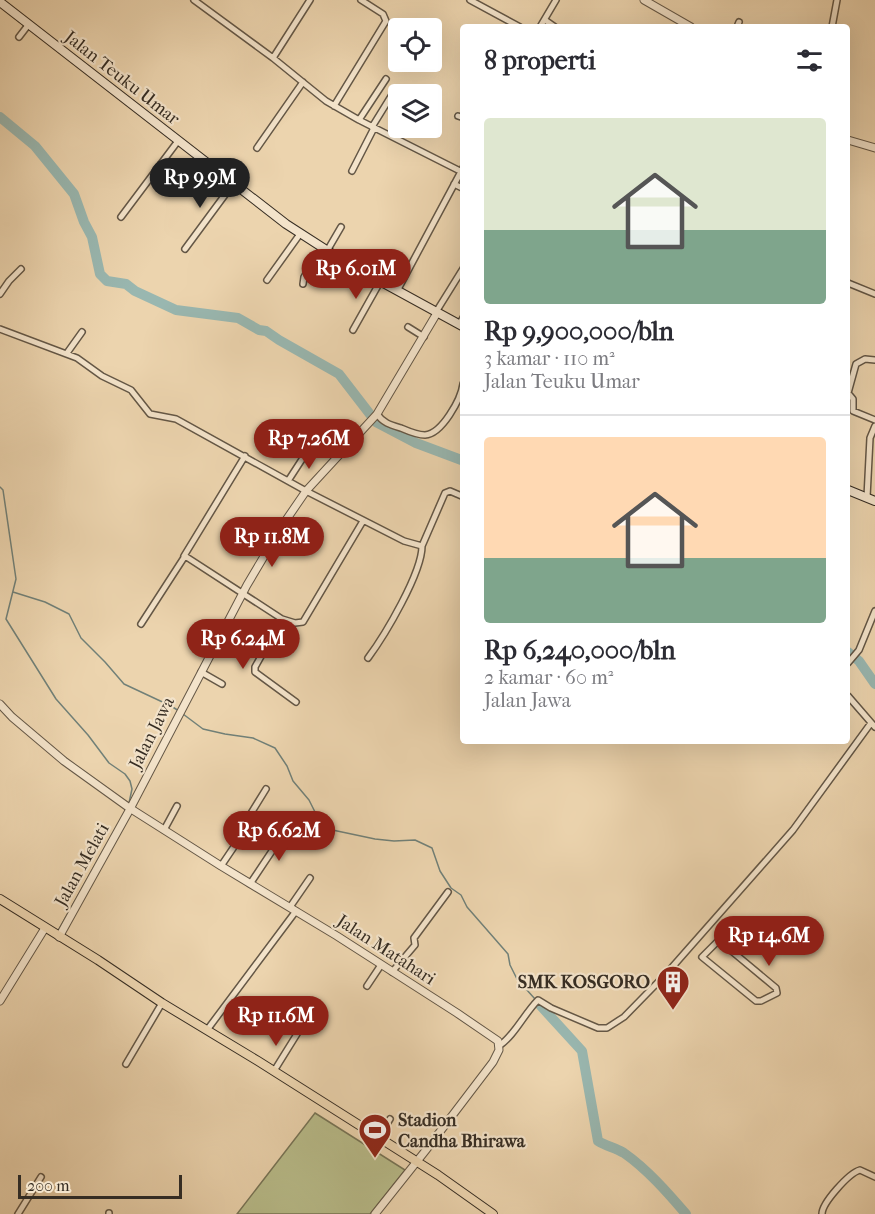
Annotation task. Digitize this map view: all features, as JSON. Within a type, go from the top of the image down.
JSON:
[{"type":"main road","name":"Jalan Teuku Umar","points":[[0,2],[300,234],[324,250],[460,325]]},
{"type":"main road","points":[[850,491],[871,499]]},
{"type":"main road","points":[[0,899],[472,1197],[493,1214]]},
{"type":"street","points":[[194,0],[334,106],[460,168]]},
{"type":"street","points":[[273,58],[310,0]]},
{"type":"street","points":[[334,106],[386,21],[383,14],[361,0]]},
{"type":"street","points":[[470,0],[514,24]]},
{"type":"street","points":[[542,24],[556,0]]},
{"type":"street","points":[[644,0],[656,3],[687,24]]},
{"type":"street","points":[[833,24],[837,0]]},
{"type":"street","points":[[544,20],[550,24]]},
{"type":"street","points":[[19,37],[29,24]]},
{"type":"street","points":[[359,120],[386,79]]},
{"type":"street","points":[[257,148],[303,82]]},
{"type":"street","points":[[352,171],[388,102]]},
{"type":"street","points":[[120,217],[178,141]]},
{"type":"street","points":[[850,141],[875,148]]},
{"type":"street","points":[[397,291],[460,172]]},
{"type":"street","points":[[454,183],[460,187]]},
{"type":"street","points":[[185,249],[233,184]]},
{"type":"street","points":[[303,284],[304,277],[341,227]]},
{"type":"street","points":[[267,280],[300,234]]},
{"type":"street","points":[[0,294],[21,269]]},
{"type":"street","points":[[436,313],[460,274]]},
{"type":"street","points":[[354,330],[380,282]]},
{"type":"street","points":[[850,284],[875,294]]},
{"type":"street","name":"Jalan Jawa","points":[[128,807],[243,593],[282,526],[306,491],[376,415],[424,337],[436,313]]},
{"type":"street","points":[[408,327],[424,337]]},
{"type":"street","points":[[0,329],[78,358],[102,376],[131,390],[150,414],[172,417],[306,491],[404,540],[422,546]]},
{"type":"street","points":[[67,353],[82,332]]},
{"type":"street","points":[[850,385],[856,364],[865,359],[875,360]]},
{"type":"street","points":[[850,395],[853,399],[853,411],[875,420]]},
{"type":"street","points":[[376,415],[383,422],[403,429],[422,434],[433,432],[439,429],[460,396]]},
{"type":"street","points":[[871,499],[870,438],[875,426]]},
{"type":"street","points":[[288,481],[310,447]]},
{"type":"street","points":[[141,624],[245,456]]},
{"type":"street","points":[[368,658],[390,627],[419,563],[422,546],[445,493],[450,491],[460,495]]},
{"type":"street","points":[[184,556],[282,619],[295,623],[305,620],[363,520]]},
{"type":"street","points":[[850,661],[859,650],[875,611]]},
{"type":"street","points":[[282,619],[255,670],[256,674],[296,702]]},
{"type":"street","points":[[201,672],[222,684]]},
{"type":"street","points":[[375,1214],[493,1062],[499,1046],[536,1001],[588,1026],[607,1028],[642,1001],[794,830],[873,725],[850,698]]},
{"type":"street","name":"Jalan Matahari","points":[[0,704],[12,717],[64,760],[128,807],[493,1037],[499,1046]]},
{"type":"street","points":[[221,866],[246,829],[245,823],[266,789]]},
{"type":"street","points":[[164,830],[177,806]]},
{"type":"street","name":"Jalan Melati","points":[[59,937],[128,807]]},
{"type":"street","points":[[250,885],[288,827]]},
{"type":"street","points":[[207,1030],[293,909],[310,878]]},
{"type":"street","points":[[392,972],[415,945],[414,938],[448,892]]},
{"type":"street","points":[[0,1001],[45,928]]},
{"type":"street","points":[[690,948],[756,1001],[761,1001],[777,992],[776,987],[720,942],[702,957]]},
{"type":"street","points":[[367,986],[381,965]]},
{"type":"street","points":[[126,1064],[162,1003]]},
{"type":"street","points":[[274,1071],[297,1034]]},
{"type":"street","points":[[378,1138],[390,1119]]},
{"type":"street","points":[[822,1214],[824,1206],[852,1174],[860,1170],[875,1177]]},
{"type":"street","points":[[18,1214],[40,1177]]},
{"type":"green space","points":[[315,1113],[405,1170],[370,1214],[237,1214]]},
{"type":"waterway","points":[[0,117],[35,146],[74,194],[92,237],[100,274],[107,281],[126,284],[135,291],[176,310],[238,318],[259,330],[266,331],[339,374],[376,422],[416,443],[460,460]]},
{"type":"waterway","points":[[0,487],[3,490],[16,579],[6,619],[56,699],[109,763],[125,774],[130,781],[132,789],[129,803]]},
{"type":"waterway","points":[[13,592],[45,602],[69,614],[81,638],[124,684],[179,711]]},
{"type":"waterway","points":[[850,654],[859,661],[875,684]]},
{"type":"waterway","points":[[183,714],[203,729],[253,738],[275,748],[287,766],[293,781],[309,800],[323,828],[375,839],[415,840],[432,848],[440,871],[451,888],[461,895],[467,907],[508,954],[510,965],[517,979],[535,999]]},
{"type":"waterway","points":[[59,929],[104,849]]},
{"type":"waterway","points":[[540,1005],[582,1051],[598,1141],[633,1159],[686,1214]]},
{"type":"place","name":"SMK KOSGORO","points":[[673,1011]]},
{"type":"place","name":"Stadion Candha Bhirawa","points":[[375,1159]]}]
